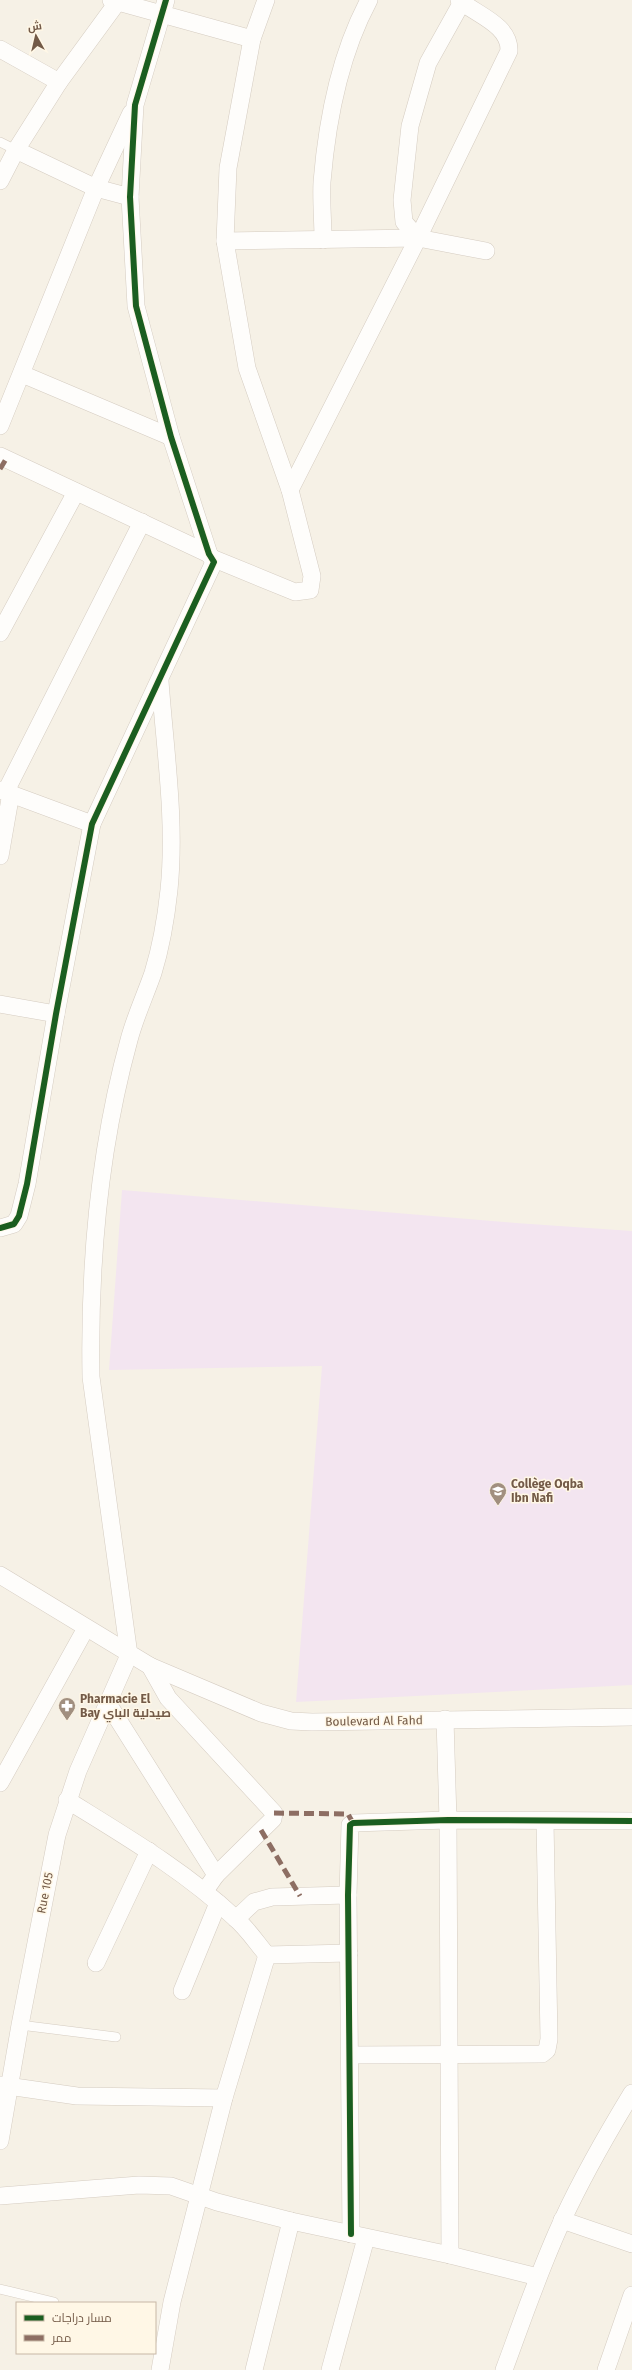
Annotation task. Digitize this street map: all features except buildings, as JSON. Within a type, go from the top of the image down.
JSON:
[{"type":"street","points":[[2,461],[76,492],[211,556],[295,592],[310,590],[312,576],[290,490],[247,368],[225,241],[228,168],[252,39],[266,0]]},
{"type":"street","points":[[323,240],[322,183],[333,104],[356,25],[369,0]]},
{"type":"street","points":[[0,181],[16,150],[59,82],[115,1],[164,7],[252,39]]},
{"type":"street","points":[[290,490],[418,238],[509,51],[509,42],[505,32],[461,1],[428,63],[410,126],[402,200],[403,215],[404,222],[418,238]]},
{"type":"street","points":[[0,426],[96,188],[135,105],[164,7]]},
{"type":"street","points":[[0,49],[59,82]]},
{"type":"street","points":[[0,1228],[14,1224],[19,1216],[27,1184],[56,1014],[92,824],[214,562],[171,437],[136,306],[130,197],[135,105]]},
{"type":"street","points":[[16,150],[96,188],[130,197]]},
{"type":"street","points":[[225,241],[418,238],[486,250]]},
{"type":"street","points":[[22,374],[171,437]]},
{"type":"street","points":[[0,632],[76,492]]},
{"type":"street","points":[[0,856],[6,791],[142,522]]},
{"type":"street","points":[[129,1655],[100,1447],[92,1377],[91,1340],[99,1189],[113,1108],[129,1039],[153,972],[163,932],[169,890],[170,821],[160,680]]},
{"type":"street","points":[[6,791],[92,824]]},
{"type":"street","points":[[0,1004],[56,1014]]},
{"type":"street","name":"Boulevard Al Fahd","points":[[0,1575],[129,1655],[150,1666],[261,1714],[281,1719],[312,1722],[632,1717]]},
{"type":"street","points":[[0,1783],[86,1628]]},
{"type":"street","name":"Rue 105","points":[[0,2141],[4,2086],[20,2025],[54,1850],[67,1800],[107,1702],[129,1655]]},
{"type":"street","points":[[150,1666],[168,1698],[274,1813],[273,1819],[216,1875],[204,1891]]},
{"type":"street","points":[[107,1702],[216,1875]]},
{"type":"street","points":[[445,1719],[448,1820],[450,2255]]},
{"type":"street","points":[[67,1800],[150,1851],[204,1891],[236,1919],[267,1955]]},
{"type":"street","points":[[330,2370],[358,2236],[350,2055],[348,1833],[351,1824],[448,1820],[632,1821]]},
{"type":"street","points":[[350,2055],[542,2054],[547,2050],[545,1821]]},
{"type":"street","points":[[96,1963],[150,1851]]},
{"type":"street","points":[[236,1919],[254,1902],[272,1897],[348,1895]]},
{"type":"street","points":[[182,1991],[218,1903]]},
{"type":"street","points":[[267,1955],[349,1953]]},
{"type":"street","points":[[160,2370],[172,2302],[201,2196],[224,2098],[267,1955]]},
{"type":"street","points":[[4,2086],[77,2096],[224,2098]]},
{"type":"street","points":[[504,2370],[538,2277],[562,2220],[589,2167],[632,2093]]},
{"type":"street","points":[[0,2196],[155,2185],[176,2188],[291,2221],[450,2255],[538,2277]]},
{"type":"street","points":[[562,2220],[632,2244]]},
{"type":"street","points":[[254,2370],[291,2221]]},
{"type":"street","points":[[606,2370],[632,2295]]},
{"type":"lane","points":[[0,142],[16,150]]},
{"type":"lane","points":[[20,2025],[116,2037]]},
{"type":"lane","points":[[0,2289],[54,2302]]},
{"type":"shaded area","points":[[122,1190],[516,1223],[632,1231],[632,1685],[296,1702],[322,1366],[109,1370]]},
{"type":"marked path","points":[[0,469],[6,459]]},
{"type":"marked path","points":[[274,1813],[348,1814],[353,1823]]},
{"type":"marked path","points":[[261,1830],[300,1896]]},
{"type":"cycle path","points":[[0,1228],[14,1224],[19,1216],[27,1184],[56,1014],[92,824],[214,562],[209,554],[171,437],[136,306],[130,197],[135,105],[166,0]]},
{"type":"cycle path","points":[[351,2234],[348,1895],[350,1825],[353,1823],[448,1820],[632,1821]]},
{"type":"place","name":"Collège Oqba Ibn Nafi","points":[[498,1506]]},
{"type":"place","name":"Pharmacie El Bay صيدلية الباي","points":[[67,1721]]}]
